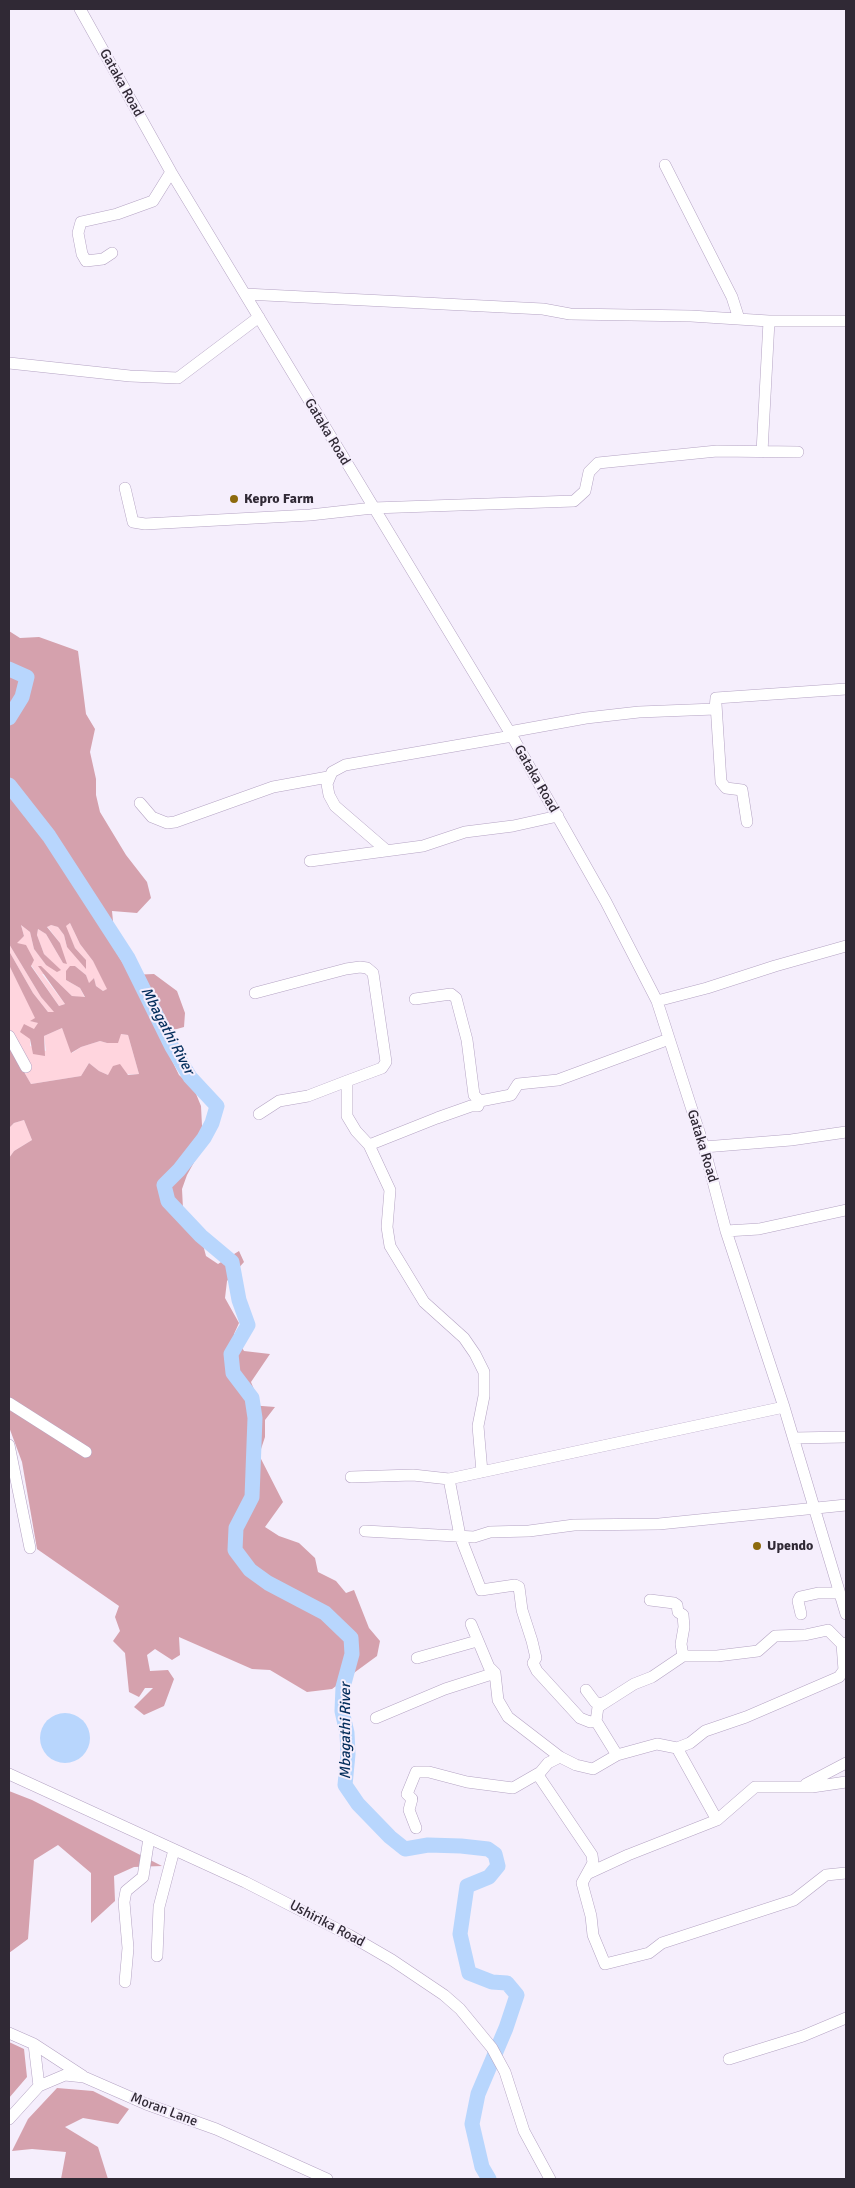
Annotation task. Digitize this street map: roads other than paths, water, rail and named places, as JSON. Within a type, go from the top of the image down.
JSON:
[{"type":"street","name":"Gataka Road","points":[[80,9],[171,172],[558,816],[606,902],[657,1001],[704,1148],[726,1230],[794,1438],[846,1614]]},
{"type":"street","points":[[666,165],[732,297],[738,319]]},
{"type":"street","points":[[112,253],[103,260],[86,261],[82,254],[78,233],[81,222],[118,214],[153,201],[171,172]]},
{"type":"street","points":[[245,294],[513,310],[543,309],[570,314],[769,321],[846,321]]},
{"type":"street","points":[[9,363],[130,376],[178,378],[259,317]]},
{"type":"street","points":[[762,452],[769,321]]},
{"type":"street","points":[[125,488],[133,522],[138,524],[310,515],[372,508],[574,502],[585,491],[589,472],[598,463],[717,451],[798,452]]},
{"type":"street","points":[[716,698],[846,689]]},
{"type":"street","points":[[140,803],[152,817],[167,823],[175,822],[273,787],[328,777],[338,767],[586,718],[639,712],[716,709],[716,698]]},
{"type":"street","points":[[716,698],[721,782],[726,788],[742,790],[747,822]]},
{"type":"street","points":[[328,777],[329,795],[335,806],[386,850]]},
{"type":"street","points":[[310,861],[423,846],[465,832],[513,826],[558,816]]},
{"type":"street","points":[[657,1001],[708,988],[775,966],[846,946]]},
{"type":"street","points":[[255,993],[346,970],[360,967],[367,968],[373,973],[386,1062],[382,1068],[308,1096],[279,1101],[259,1114]]},
{"type":"street","points":[[415,999],[451,994],[456,998],[467,1040],[474,1095],[480,1101]]},
{"type":"street","points":[[9,1036],[26,1067]]},
{"type":"street","points":[[480,1101],[511,1095],[518,1084],[558,1080],[669,1039]]},
{"type":"street","points":[[347,1081],[347,1116],[356,1131],[369,1145],[390,1190],[387,1227],[390,1246],[424,1302],[464,1338],[484,1372],[484,1396],[478,1426],[482,1472]]},
{"type":"street","points":[[369,1145],[437,1118],[471,1106],[478,1106],[480,1101]]},
{"type":"street","points":[[704,1148],[791,1140],[846,1132]]},
{"type":"street","points":[[726,1230],[759,1229],[846,1210]]},
{"type":"street","points":[[9,1403],[86,1452]]},
{"type":"street","points":[[351,1477],[413,1475],[449,1479],[784,1407]]},
{"type":"street","points":[[794,1438],[846,1437]]},
{"type":"street","points":[[9,1445],[30,1548]]},
{"type":"street","points":[[449,1479],[460,1536],[481,1590],[515,1585],[519,1587],[522,1610],[536,1658],[533,1663],[537,1671],[580,1718],[596,1722]]},
{"type":"street","points":[[365,1531],[460,1536],[574,1524],[659,1524],[846,1505]]},
{"type":"street","points":[[801,1614],[798,1601],[800,1597],[818,1593],[839,1593]]},
{"type":"street","points":[[650,1600],[674,1603],[677,1605],[678,1612],[683,1615],[684,1628],[681,1644],[683,1656]]},
{"type":"street","points":[[471,1624],[489,1667],[495,1673],[498,1700],[508,1717],[560,1757],[576,1765],[593,1769],[617,1756],[657,1744],[677,1748],[690,1743],[705,1731],[746,1717],[839,1677],[844,1670],[844,1644],[828,1630],[805,1636],[775,1636],[758,1651],[726,1655],[683,1656],[652,1677],[634,1684],[598,1707],[596,1722],[617,1756]]},
{"type":"street","points":[[417,1658],[477,1641]]},
{"type":"street","points":[[376,1718],[444,1689],[495,1673]]},
{"type":"street","points":[[586,1690],[590,1698],[601,1704],[617,1695]]},
{"type":"street","points":[[677,1748],[717,1820]]},
{"type":"street","points":[[416,1828],[409,1810],[412,1799],[407,1794],[416,1772],[429,1772],[466,1782],[514,1788],[539,1773],[548,1763],[560,1757]]},
{"type":"street","points":[[800,1787],[846,1762]]},
{"type":"street","points":[[539,1773],[539,1778],[590,1850],[593,1863],[582,1883],[591,1916],[593,1935],[603,1962],[607,1964],[649,1953],[662,1943],[794,1900],[826,1875],[846,1873]]},
{"type":"street","name":"Ushirika Road","points":[[9,1774],[254,1886],[349,1935],[392,1960],[460,2009],[492,2048],[505,2072],[524,2131],[550,2179]]},
{"type":"street","points":[[589,1873],[628,1854],[717,1820],[756,1787],[800,1787],[846,1782]]},
{"type":"street","points":[[125,1982],[128,1948],[124,1902],[126,1891],[143,1877],[149,1838]]},
{"type":"street","points":[[157,1956],[159,1907],[174,1850]]},
{"type":"street","points":[[729,2059],[803,2036],[846,2018]]},
{"type":"street","points":[[10,2036],[34,2044],[84,2077]]},
{"type":"street","points":[[34,2044],[39,2086]]},
{"type":"street","name":"Moran Lane","points":[[9,2119],[39,2086],[65,2075],[84,2077],[146,2104],[216,2129],[327,2179]]},
{"type":"water","points":[[60,1713],[70,1713],[83,1720],[90,1733],[90,1743],[83,1756],[70,1763],[60,1763],[51,1759],[44,1752],[40,1743],[40,1733],[44,1724],[51,1717]]},
{"type":"waterway","name":"Mbagathi River","points":[[9,669],[27,677],[22,697],[9,718]]},
{"type":"waterway","name":"Mbagathi River","points":[[9,785],[49,836],[128,958],[172,1047],[190,1077],[217,1106],[212,1123],[204,1138],[179,1170],[164,1185],[168,1201],[201,1236],[232,1262],[239,1300],[248,1325],[231,1354],[233,1373],[252,1398],[255,1418],[252,1497],[236,1528],[235,1550],[250,1570],[268,1583],[325,1613],[351,1638],[352,1654],[343,1687],[342,1711],[347,1733],[348,1754],[345,1785],[358,1804],[390,1837],[405,1849],[428,1845],[461,1846],[488,1849],[495,1854],[498,1866],[489,1877],[467,1886],[460,1934],[469,1973],[492,1982],[507,1983],[517,1995],[506,2028],[478,2094],[472,2124],[482,2167],[489,2179]]},
{"type":"place","name":"Kepro Farm","points":[[234,499]]},
{"type":"place","name":"Upendo","points":[[757,1546]]}]
